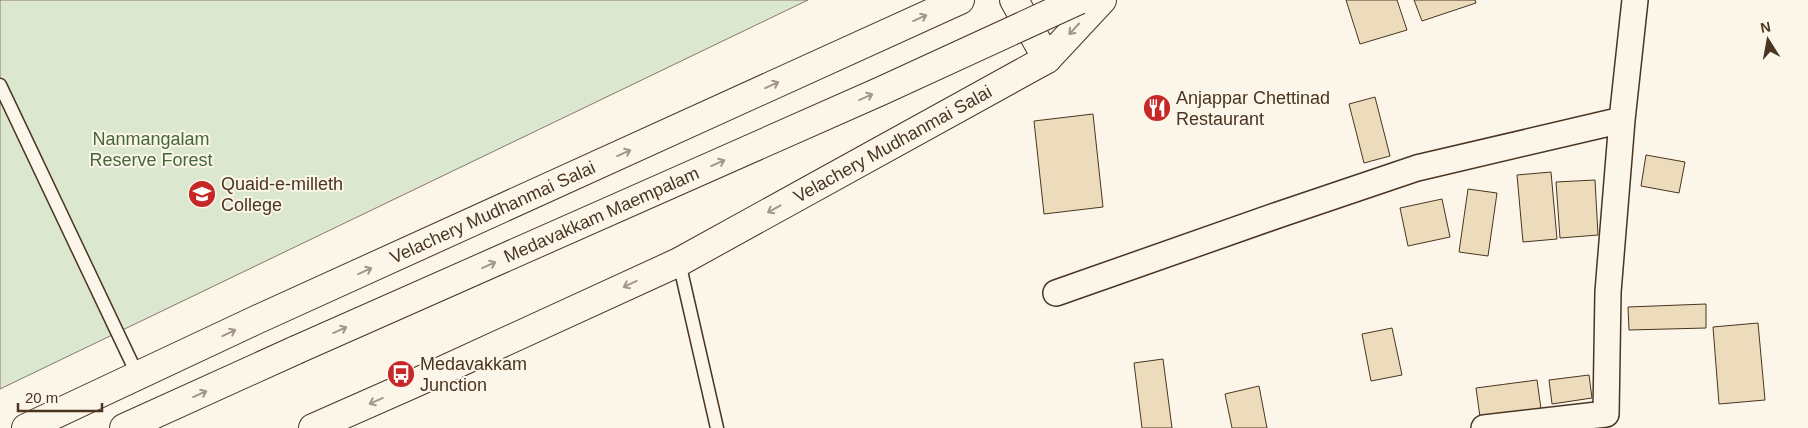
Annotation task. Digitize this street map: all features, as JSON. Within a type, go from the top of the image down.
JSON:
[{"type":"main road","name":"Velachery Mudhanmai Salai","points":[[26,428],[256,320],[960,0]]},
{"type":"main road","points":[[1014,0],[1046,59]]},
{"type":"main road","name":"Medavakkam Maempalam","points":[[124,428],[881,91],[1079,0]]},
{"type":"main road","name":"Velachery Mudhanmai Salai","points":[[314,428],[678,262],[1046,59],[1102,0]]},
{"type":"street","points":[[1484,428],[1606,421],[1608,292],[1622,120],[1635,0]]},
{"type":"street","points":[[1056,293],[1418,168],[1622,120]]},
{"type":"lane","points":[[0,85],[138,376]]},
{"type":"lane","points":[[678,262],[718,428]]},
{"type":"green space","name":"Nanmangalam Reserve Forest","points":[[0,0],[808,0],[0,389]]},
{"type":"building","points":[[1346,0],[1397,0],[1407,30],[1360,44]]},
{"type":"building","points":[[1414,0],[1475,0],[1476,3],[1422,21]]},
{"type":"building","points":[[1375,97],[1390,156],[1364,163],[1349,104]]},
{"type":"building","points":[[1093,114],[1103,207],[1044,214],[1034,121]]},
{"type":"building","points":[[1646,155],[1685,162],[1679,193],[1641,186]]},
{"type":"building","points":[[1551,172],[1557,239],[1523,242],[1517,175]]},
{"type":"building","points":[[1595,180],[1598,235],[1560,238],[1556,182]]},
{"type":"building","points":[[1468,189],[1497,193],[1488,256],[1459,252]]},
{"type":"building","points":[[1442,199],[1450,237],[1408,246],[1400,208]]},
{"type":"building","points":[[1706,304],[1706,328],[1629,330],[1628,307]]},
{"type":"building","points":[[1758,323],[1765,400],[1719,404],[1713,327]]},
{"type":"building","points":[[1392,328],[1402,375],[1371,381],[1362,334]]},
{"type":"building","points":[[1163,359],[1172,428],[1142,428],[1134,363]]},
{"type":"building","points":[[1589,375],[1592,398],[1552,404],[1549,380]]},
{"type":"building","points":[[1537,380],[1541,409],[1480,417],[1476,388]]},
{"type":"building","points":[[1259,386],[1267,428],[1232,428],[1225,394]]},
{"type":"place","name":"Anjappar Chettinad Restaurant","points":[[1157,108]]},
{"type":"place","name":"Quaid-e-milleth College","points":[[202,194]]},
{"type":"place","name":"Medavakkam Junction","points":[[401,374]]}]
